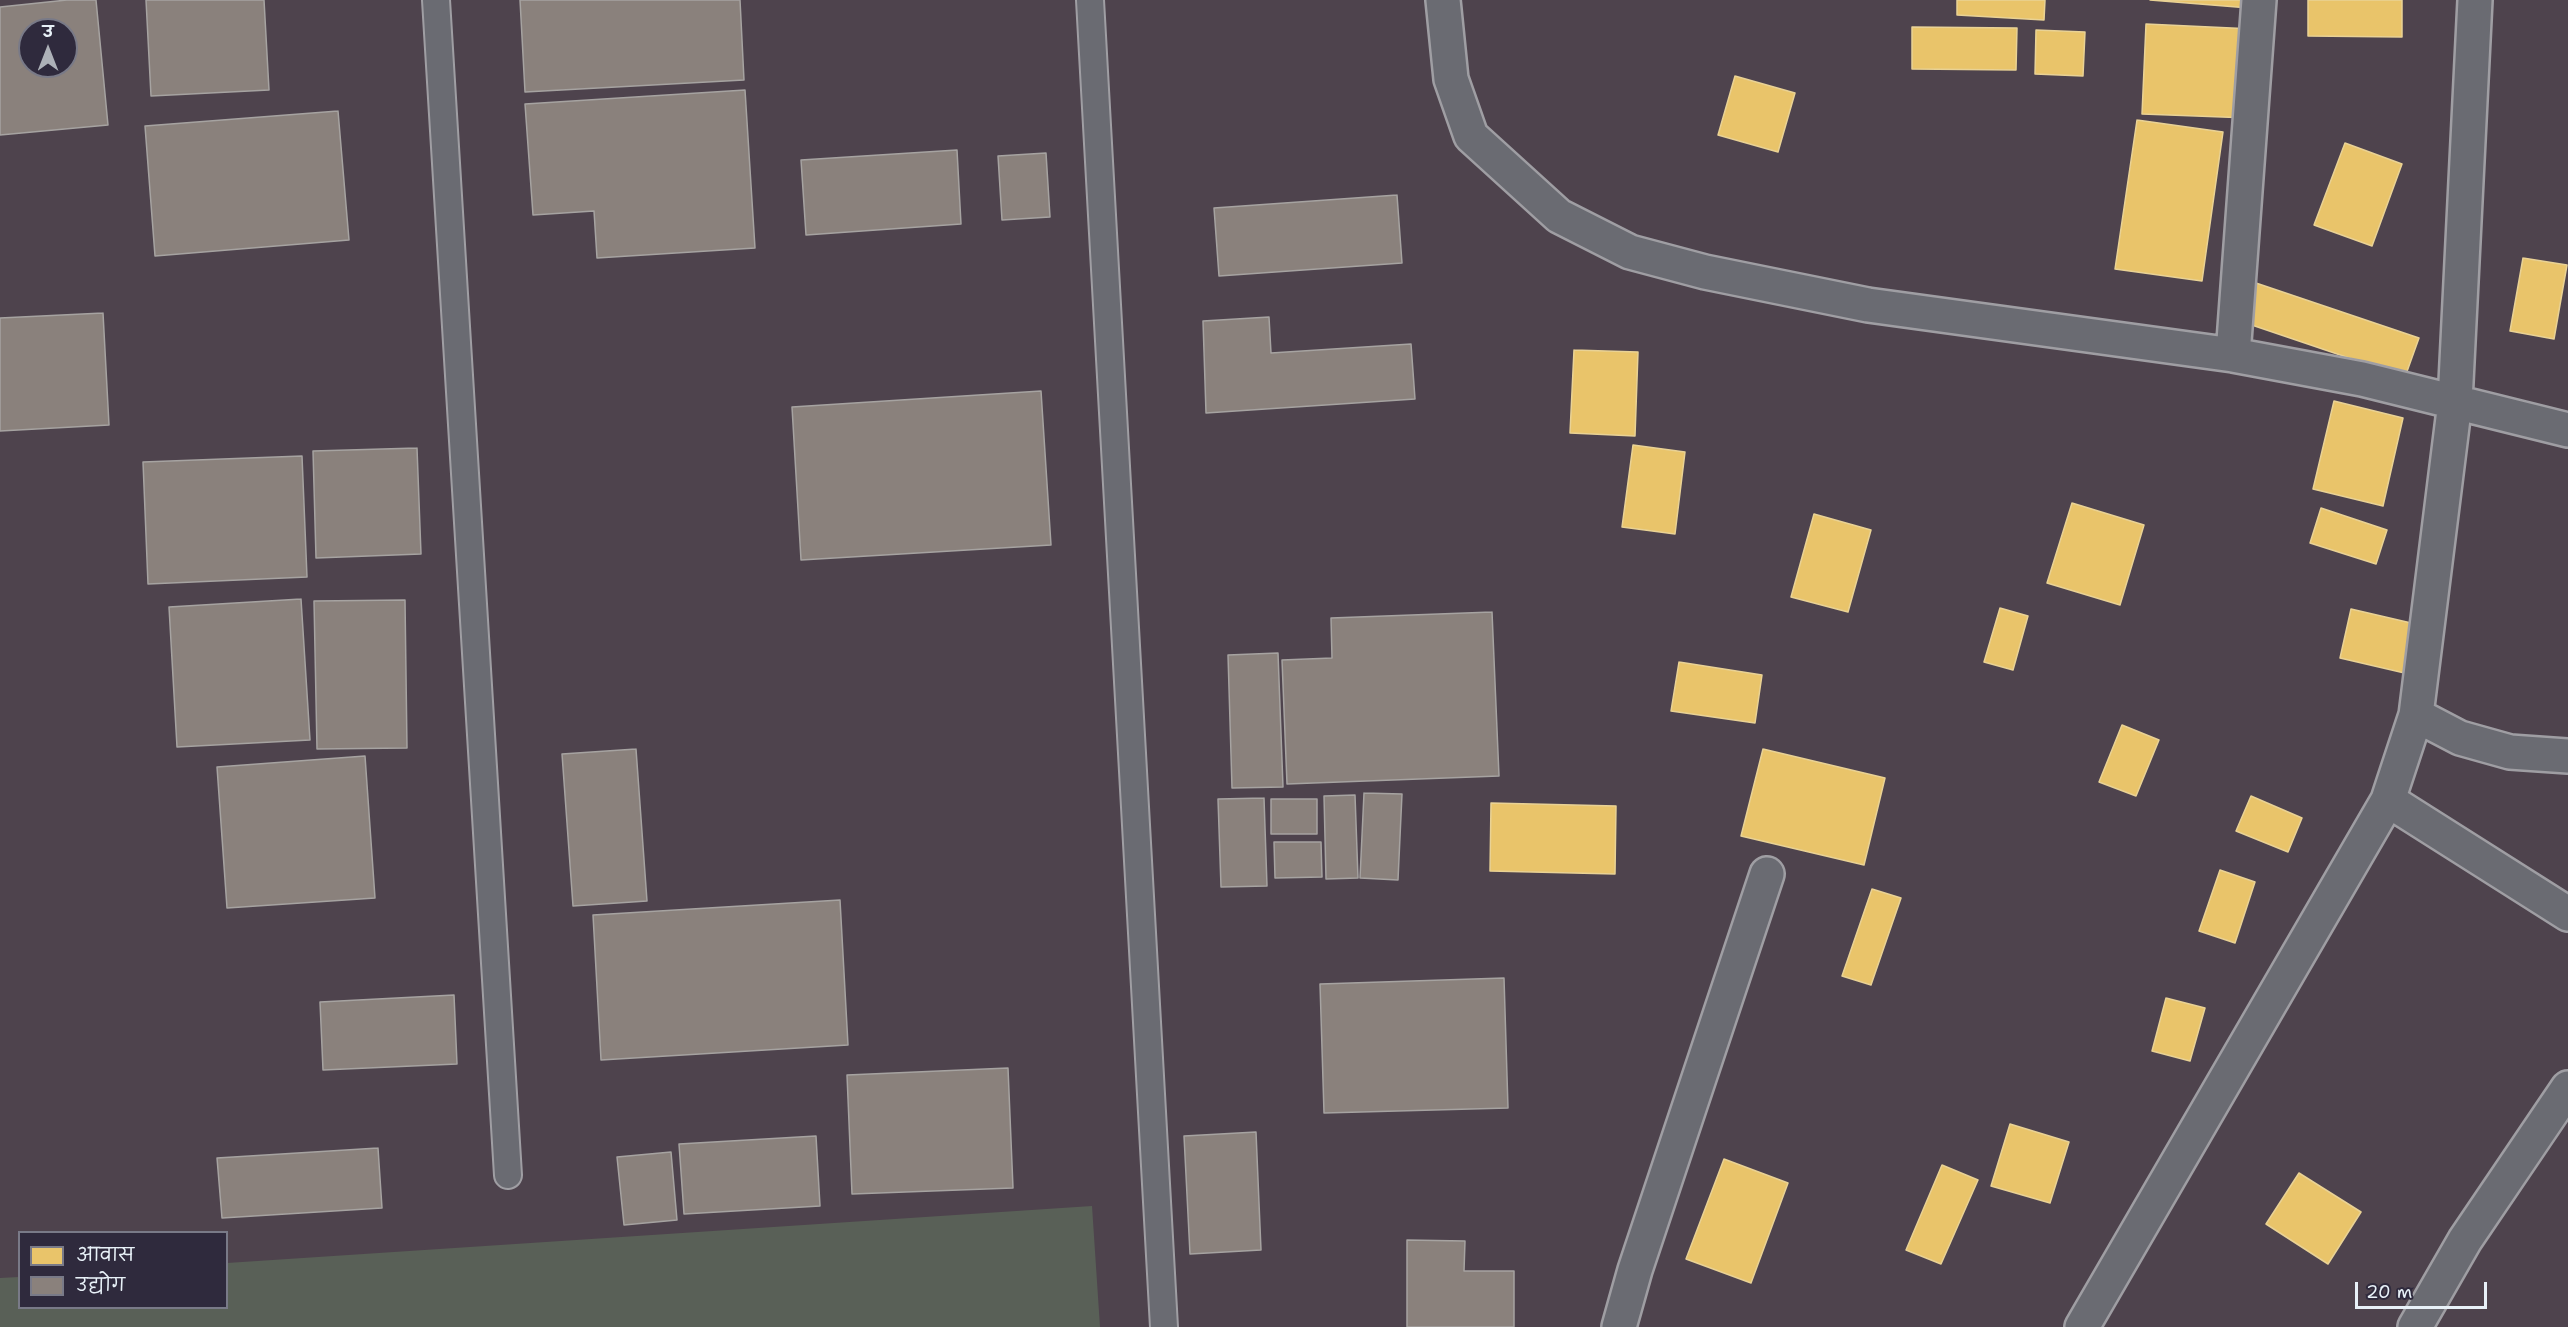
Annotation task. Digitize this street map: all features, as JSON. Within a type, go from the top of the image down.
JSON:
[{"type":"street","points":[[1443,0],[1451,79],[1471,136],[1559,216],[1630,252],[1705,272],[1868,305],[2233,355],[2362,379],[2568,430]]},
{"type":"street","points":[[2233,355],[2259,0]]},
{"type":"street","points":[[2082,1327],[2388,800],[2416,715],[2455,402],[2475,0]]},
{"type":"street","points":[[2416,715],[2460,738],[2510,752],[2568,756]]},
{"type":"street","points":[[2388,800],[2568,914]]},
{"type":"street","points":[[1619,1327],[1635,1270],[1767,874]]},
{"type":"street","points":[[2415,1327],[2465,1240],[2568,1088]]},
{"type":"lane","points":[[436,0],[508,1175]]},
{"type":"lane","points":[[1090,0],[1164,1327]]},
{"type":"shaded area","points":[[0,0],[2568,0],[2568,1327],[0,1327]]},
{"type":"shaded area","points":[[1092,1206],[1100,1327],[0,1327],[0,1278],[18,1277],[18,1309],[228,1309],[228,1263]]},
{"type":"building: आवास","points":[[1957,0],[2045,0],[2044,20],[1957,15]]},
{"type":"building: आवास","points":[[2150,0],[2250,0],[2249,8]]},
{"type":"building: आवास","points":[[2308,0],[2402,0],[2402,37],[2308,36]]},
{"type":"building: आवास","points":[[2146,24],[2253,29],[2249,118],[2142,114]]},
{"type":"building: आवास","points":[[1912,27],[2017,28],[2016,70],[1912,69]]},
{"type":"building: आवास","points":[[2036,30],[2085,32],[2083,76],[2035,74]]},
{"type":"building: आवास","points":[[1735,76],[1795,93],[1778,152],[1718,135]]},
{"type":"building: आवास","points":[[2137,120],[2223,132],[2202,281],[2115,269]]},
{"type":"building: आवास","points":[[2345,143],[2402,164],[2372,246],[2314,225]]},
{"type":"building: आवास","points":[[2523,258],[2567,265],[2554,339],[2510,331]]},
{"type":"building: आवास","points":[[2253,282],[2419,338],[2405,377],[2240,321]]},
{"type":"building: आवास","points":[[1574,350],[1638,352],[1635,436],[1570,433]]},
{"type":"building: आवास","points":[[2334,401],[2403,418],[2383,506],[2313,489]]},
{"type":"building: आवास","points":[[1633,445],[1685,452],[1675,534],[1622,527]]},
{"type":"building: आवास","points":[[2072,503],[2144,525],[2120,605],[2047,583]]},
{"type":"building: आवास","points":[[2321,508],[2387,530],[2376,564],[2310,543]]},
{"type":"building: आवास","points":[[1814,514],[1871,530],[1848,612],[1791,597]]},
{"type":"building: आवास","points":[[2000,608],[2028,616],[2013,670],[1984,662]]},
{"type":"building: आवास","points":[[2351,609],[2424,626],[2413,675],[2340,658]]},
{"type":"building: आवास","points":[[1679,662],[1762,675],[1755,723],[1671,711]]},
{"type":"building: आवास","points":[[2122,725],[2159,740],[2136,796],[2099,782]]},
{"type":"building: आवास","points":[[1763,749],[1885,778],[1864,865],[1741,836]]},
{"type":"building: आवास","points":[[2251,796],[2302,818],[2288,852],[2236,831]]},
{"type":"building: आवास","points":[[1491,803],[1616,806],[1615,874],[1490,871]]},
{"type":"building: आवास","points":[[2220,870],[2255,882],[2235,943],[2199,931]]},
{"type":"building: आवास","points":[[1872,889],[1901,898],[1871,985],[1842,976]]},
{"type":"building: आवास","points":[[2166,998],[2205,1008],[2190,1061],[2152,1051]]},
{"type":"building: आवास","points":[[2010,1124],[2069,1142],[2050,1203],[1991,1186]]},
{"type":"building: आवास","points":[[1724,1159],[1788,1183],[1751,1283],[1686,1259]]},
{"type":"building: आवास","points":[[1942,1165],[1978,1180],[1941,1264],[1906,1250]]},
{"type":"building: आवास","points":[[2299,1173],[2361,1212],[2328,1264],[2266,1224]]},
{"type":"building: उद्योग","points":[[67,0],[96,0],[108,125],[0,135],[0,7]]},
{"type":"building: उद्योग","points":[[146,0],[264,0],[269,90],[151,96]]},
{"type":"building: उद्योग","points":[[520,0],[740,0],[744,80],[525,92]]},
{"type":"building: उद्योग","points":[[745,90],[755,248],[597,258],[594,211],[533,215],[525,104]]},
{"type":"building: उद्योग","points":[[338,111],[349,240],[155,256],[145,126]]},
{"type":"building: उद्योग","points":[[957,150],[961,224],[806,235],[801,160]]},
{"type":"building: उद्योग","points":[[1046,153],[1050,217],[1002,220],[998,156]]},
{"type":"building: उद्योग","points":[[1397,195],[1402,263],[1219,276],[1214,208]]},
{"type":"building: उद्योग","points":[[103,313],[109,425],[0,431],[0,318]]},
{"type":"building: उद्योग","points":[[1269,317],[1271,353],[1411,344],[1415,399],[1206,413],[1203,321]]},
{"type":"building: उद्योग","points":[[1041,391],[1051,545],[801,560],[792,407]]},
{"type":"building: उद्योग","points":[[417,448],[421,554],[316,558],[313,451]]},
{"type":"building: उद्योग","points":[[302,456],[307,577],[148,584],[143,462]]},
{"type":"building: उद्योग","points":[[301,599],[310,740],[177,747],[169,607]]},
{"type":"building: उद्योग","points":[[405,600],[407,748],[317,749],[314,601]]},
{"type":"building: उद्योग","points":[[1492,612],[1499,776],[1287,784],[1282,660],[1332,658],[1331,618]]},
{"type":"building: उद्योग","points":[[1278,653],[1283,787],[1232,788],[1228,655]]},
{"type":"building: उद्योग","points":[[636,749],[647,901],[573,906],[562,754]]},
{"type":"building: उद्योग","points":[[365,756],[375,898],[227,908],[217,767]]},
{"type":"building: उद्योग","points":[[1364,793],[1402,794],[1398,880],[1360,878]]},
{"type":"building: उद्योग","points":[[1355,795],[1358,878],[1326,879],[1324,796]]},
{"type":"building: उद्योग","points":[[1264,798],[1267,886],[1221,887],[1218,799]]},
{"type":"building: उद्योग","points":[[1271,799],[1317,799],[1317,834],[1271,834]]},
{"type":"building: उद्योग","points":[[1274,842],[1321,842],[1322,877],[1275,878]]},
{"type":"building: उद्योग","points":[[840,900],[848,1045],[601,1060],[593,915]]},
{"type":"building: उद्योग","points":[[1504,978],[1508,1108],[1324,1113],[1320,984]]},
{"type":"building: उद्योग","points":[[454,995],[457,1064],[323,1070],[320,1002]]},
{"type":"building: उद्योग","points":[[1008,1068],[1013,1188],[852,1194],[847,1075]]},
{"type":"building: उद्योग","points":[[1256,1132],[1261,1250],[1190,1254],[1184,1136]]},
{"type":"building: उद्योग","points":[[816,1136],[820,1206],[684,1214],[679,1144]]},
{"type":"building: उद्योग","points":[[378,1148],[382,1208],[222,1218],[217,1158]]},
{"type":"building: उद्योग","points":[[671,1152],[677,1220],[624,1225],[617,1157]]},
{"type":"building: उद्योग","points":[[1407,1240],[1465,1241],[1464,1271],[1514,1271],[1514,1327],[1407,1327]]}]
